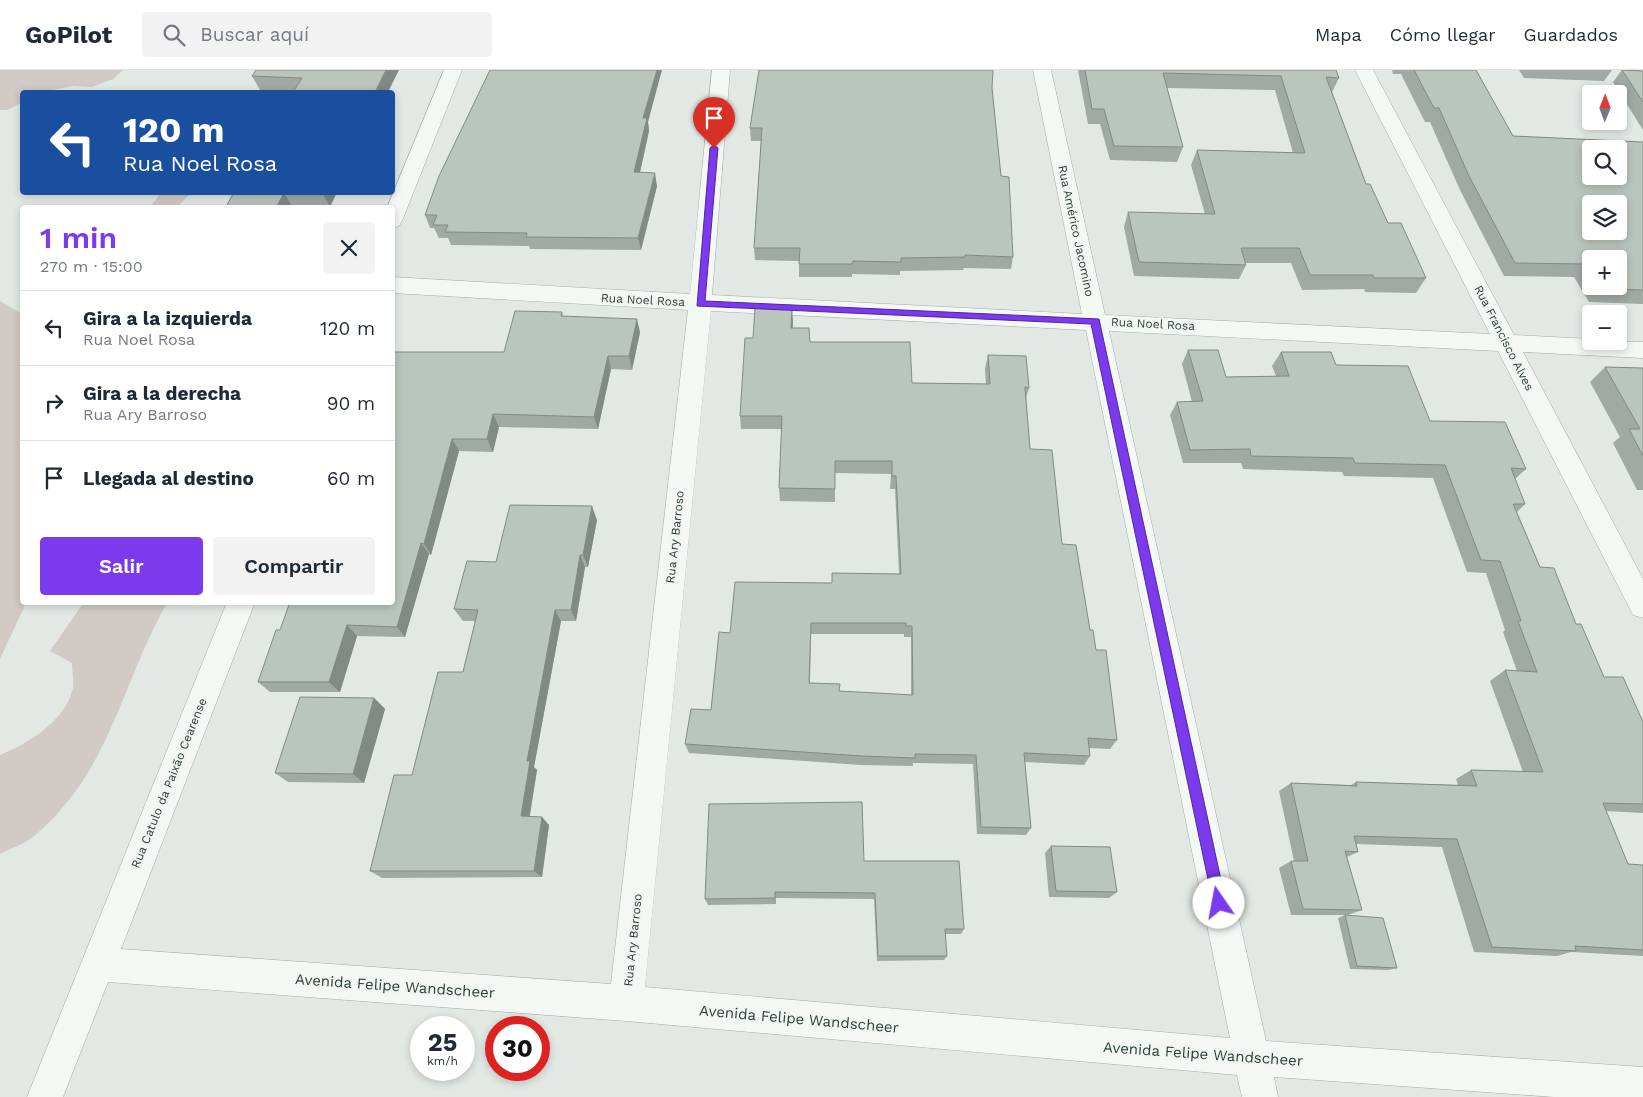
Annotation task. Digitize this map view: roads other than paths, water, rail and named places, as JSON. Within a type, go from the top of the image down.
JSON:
[{"type":"street","points":[[395,214],[454,70]]},
{"type":"street","name":"Rua Ary Barroso","points":[[626,1003],[700,304],[722,70]]},
{"type":"street","name":"Rua Américo Jacomino","points":[[1042,70],[1260,1097]]},
{"type":"street","name":"Rua Francisco Alves","points":[[1364,70],[1643,606]]},
{"type":"street","name":"Rua Noel Rosa","points":[[395,285],[700,304],[1095,321],[1643,350]]},
{"type":"street","name":"Rua Catulo da Paixão Cearense","points":[[98,964],[240,605]]},
{"type":"street","points":[[45,1097],[98,964]]},
{"type":"street","name":"Avenida Felipe Wandscheer","points":[[98,964],[626,1003],[1252,1058],[1643,1085]]}]
